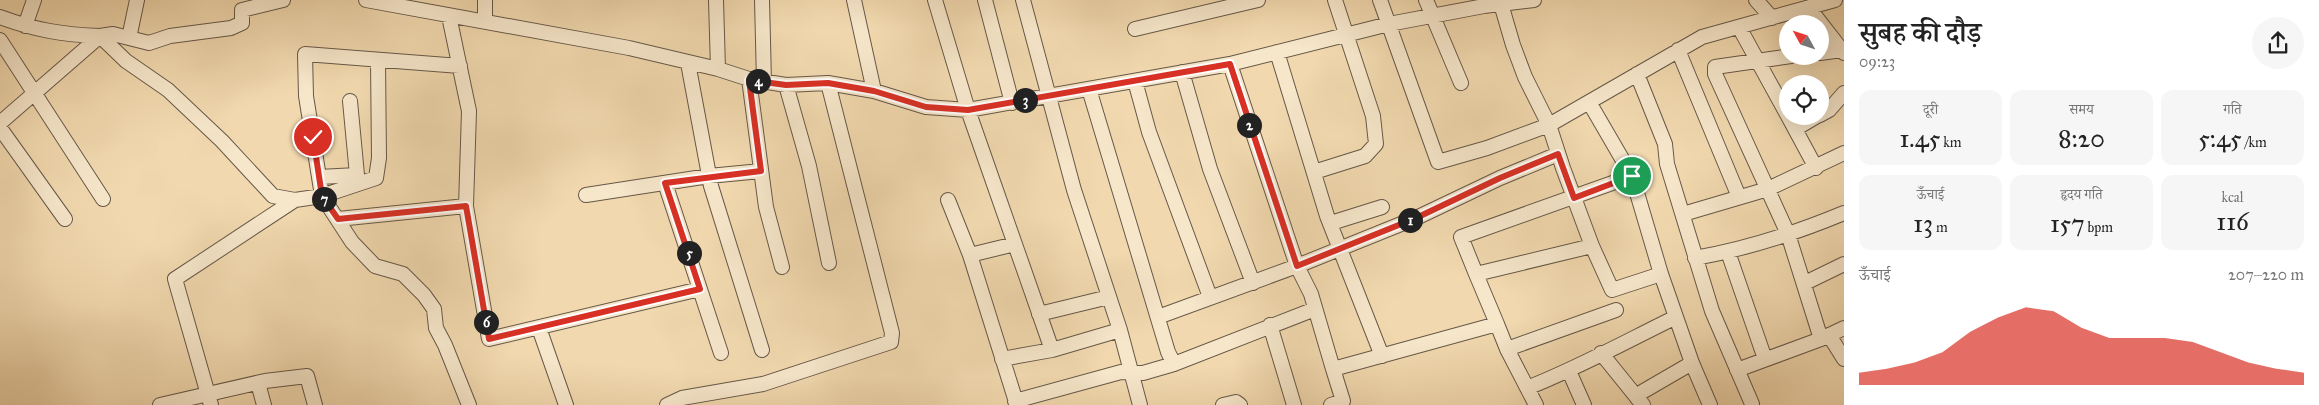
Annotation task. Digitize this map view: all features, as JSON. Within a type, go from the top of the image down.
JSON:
[{"type":"street","points":[[25,26],[34,0]]},
{"type":"street","points":[[129,38],[135,0]]},
{"type":"street","points":[[0,17],[25,26],[63,35],[100,36],[112,34],[149,43],[170,36],[231,28],[242,23],[242,10],[283,0]]},
{"type":"street","points":[[366,0],[434,6],[449,16],[630,48],[688,64],[718,69],[749,80],[786,85],[828,83],[874,91],[926,107],[968,110],[1230,64],[1389,24],[1432,17],[1482,3],[1500,4],[1532,0]]},
{"type":"street","points":[[485,0],[485,21]]},
{"type":"street","points":[[716,0],[718,69]]},
{"type":"street","points":[[762,0],[764,82]]},
{"type":"street","points":[[854,0],[874,91]]},
{"type":"street","points":[[935,0],[968,110],[1052,350]]},
{"type":"street","points":[[985,0],[1012,103]]},
{"type":"street","points":[[1023,0],[1074,190],[1120,330],[1140,405]]},
{"type":"street","points":[[1135,29],[1258,0]]},
{"type":"street","points":[[1314,172],[1365,156],[1376,144],[1374,116],[1335,0]]},
{"type":"street","points":[[1380,0],[1438,162],[1487,148],[1549,125],[1702,37],[1772,18],[1814,4],[1836,0]]},
{"type":"street","points":[[1426,0],[1461,83]]},
{"type":"street","points":[[1756,0],[1772,18]]},
{"type":"street","points":[[1500,4],[1525,77],[1549,125],[1592,246],[1612,290],[1661,274]]},
{"type":"street","points":[[1814,4],[1843,51],[1829,52]]},
{"type":"street","points":[[449,16],[469,110],[466,206],[489,339],[700,289]]},
{"type":"street","points":[[1739,26],[1779,100]]},
{"type":"street","points":[[0,123],[100,36]]},
{"type":"street","points":[[100,36],[126,61],[168,90],[222,140],[273,196],[295,200],[322,196],[376,178],[379,158],[378,61]]},
{"type":"street","points":[[0,40],[103,199]]},
{"type":"street","points":[[1678,50],[1739,197]]},
{"type":"street","points":[[1277,52],[1327,216],[1382,356]]},
{"type":"street","points":[[460,66],[305,54],[306,96],[322,196],[352,242],[375,266],[403,274],[424,295],[434,309],[436,328],[445,345],[464,402]]},
{"type":"street","points":[[1779,57],[1715,67],[1715,74],[1788,234],[1825,337],[1844,359]]},
{"type":"street","points":[[688,64],[709,176],[762,350]]},
{"type":"street","points":[[1230,64],[1297,266],[1311,294],[1343,401],[1331,405]]},
{"type":"street","points":[[1182,72],[1210,169],[1253,283]]},
{"type":"street","points":[[1636,74],[1665,144],[1667,164],[1712,311],[1752,404]]},
{"type":"street","points":[[749,80],[766,207],[782,267]]},
{"type":"street","points":[[1135,81],[1149,132],[1210,298]]},
{"type":"street","points":[[667,405],[682,398],[763,384],[891,342],[892,333],[828,83]]},
{"type":"street","points":[[786,85],[809,166],[829,263]]},
{"type":"street","points":[[1089,89],[1174,364]]},
{"type":"street","points":[[1829,110],[1844,93]]},
{"type":"street","points":[[319,177],[357,175],[350,101]]},
{"type":"street","points":[[1589,102],[1632,176],[1661,274],[1692,363],[1710,405]]},
{"type":"street","points":[[1793,125],[1816,168]]},
{"type":"street","points":[[1795,129],[1802,125]]},
{"type":"street","points":[[0,128],[65,218]]},
{"type":"street","points":[[1683,214],[1768,188],[1816,168],[1844,153]]},
{"type":"street","points":[[1158,317],[1253,283],[1416,218],[1500,178],[1558,154]]},
{"type":"street","points":[[586,195],[709,176],[761,171]]},
{"type":"street","points":[[1536,405],[1507,349],[1461,238],[1499,222],[1536,212],[1632,176]]},
{"type":"street","points":[[665,183],[721,353]]},
{"type":"street","points":[[209,400],[175,279],[295,200]]},
{"type":"street","points":[[948,200],[970,255],[1016,403],[1121,372],[1143,372],[1174,364],[1315,308]]},
{"type":"street","points":[[338,219],[466,206]]},
{"type":"street","points":[[1331,223],[1382,207]]},
{"type":"street","points":[[1695,258],[1728,252],[1788,234],[1844,214]]},
{"type":"street","points":[[970,255],[1015,244]]},
{"type":"street","points":[[1476,274],[1592,246]]},
{"type":"street","points":[[1728,252],[1765,360]]},
{"type":"street","points":[[1805,283],[1844,264]]},
{"type":"street","points":[[1039,314],[1109,297]]},
{"type":"street","points":[[1507,349],[1616,310]]},
{"type":"street","points":[[1527,388],[1569,371],[1601,353],[1676,317]]},
{"type":"street","points":[[1333,369],[1497,324]]},
{"type":"street","points":[[1270,325],[1294,405]]},
{"type":"street","points":[[539,328],[566,405]]},
{"type":"street","points":[[1737,370],[1844,328]]},
{"type":"street","points":[[1002,360],[1052,350],[1120,330]]},
{"type":"street","points":[[1601,353],[1640,402]]},
{"type":"street","points":[[1640,402],[1642,392],[1692,363]]},
{"type":"street","points":[[1569,371],[1584,405]]},
{"type":"street","points":[[161,405],[209,400],[258,383],[307,376],[315,405]]},
{"type":"street","points":[[258,383],[264,405]]},
{"type":"street","points":[[1223,405],[1236,402],[1240,405]]},
{"type":"route","points":[[313,137],[322,196],[338,219],[466,206],[489,339],[700,289],[665,183],[761,171],[749,80],[786,85],[828,83],[874,91],[926,107],[968,110],[1230,64],[1245,115],[1297,266],[1416,218],[1500,178],[1558,154],[1574,198],[1632,176]]}]
